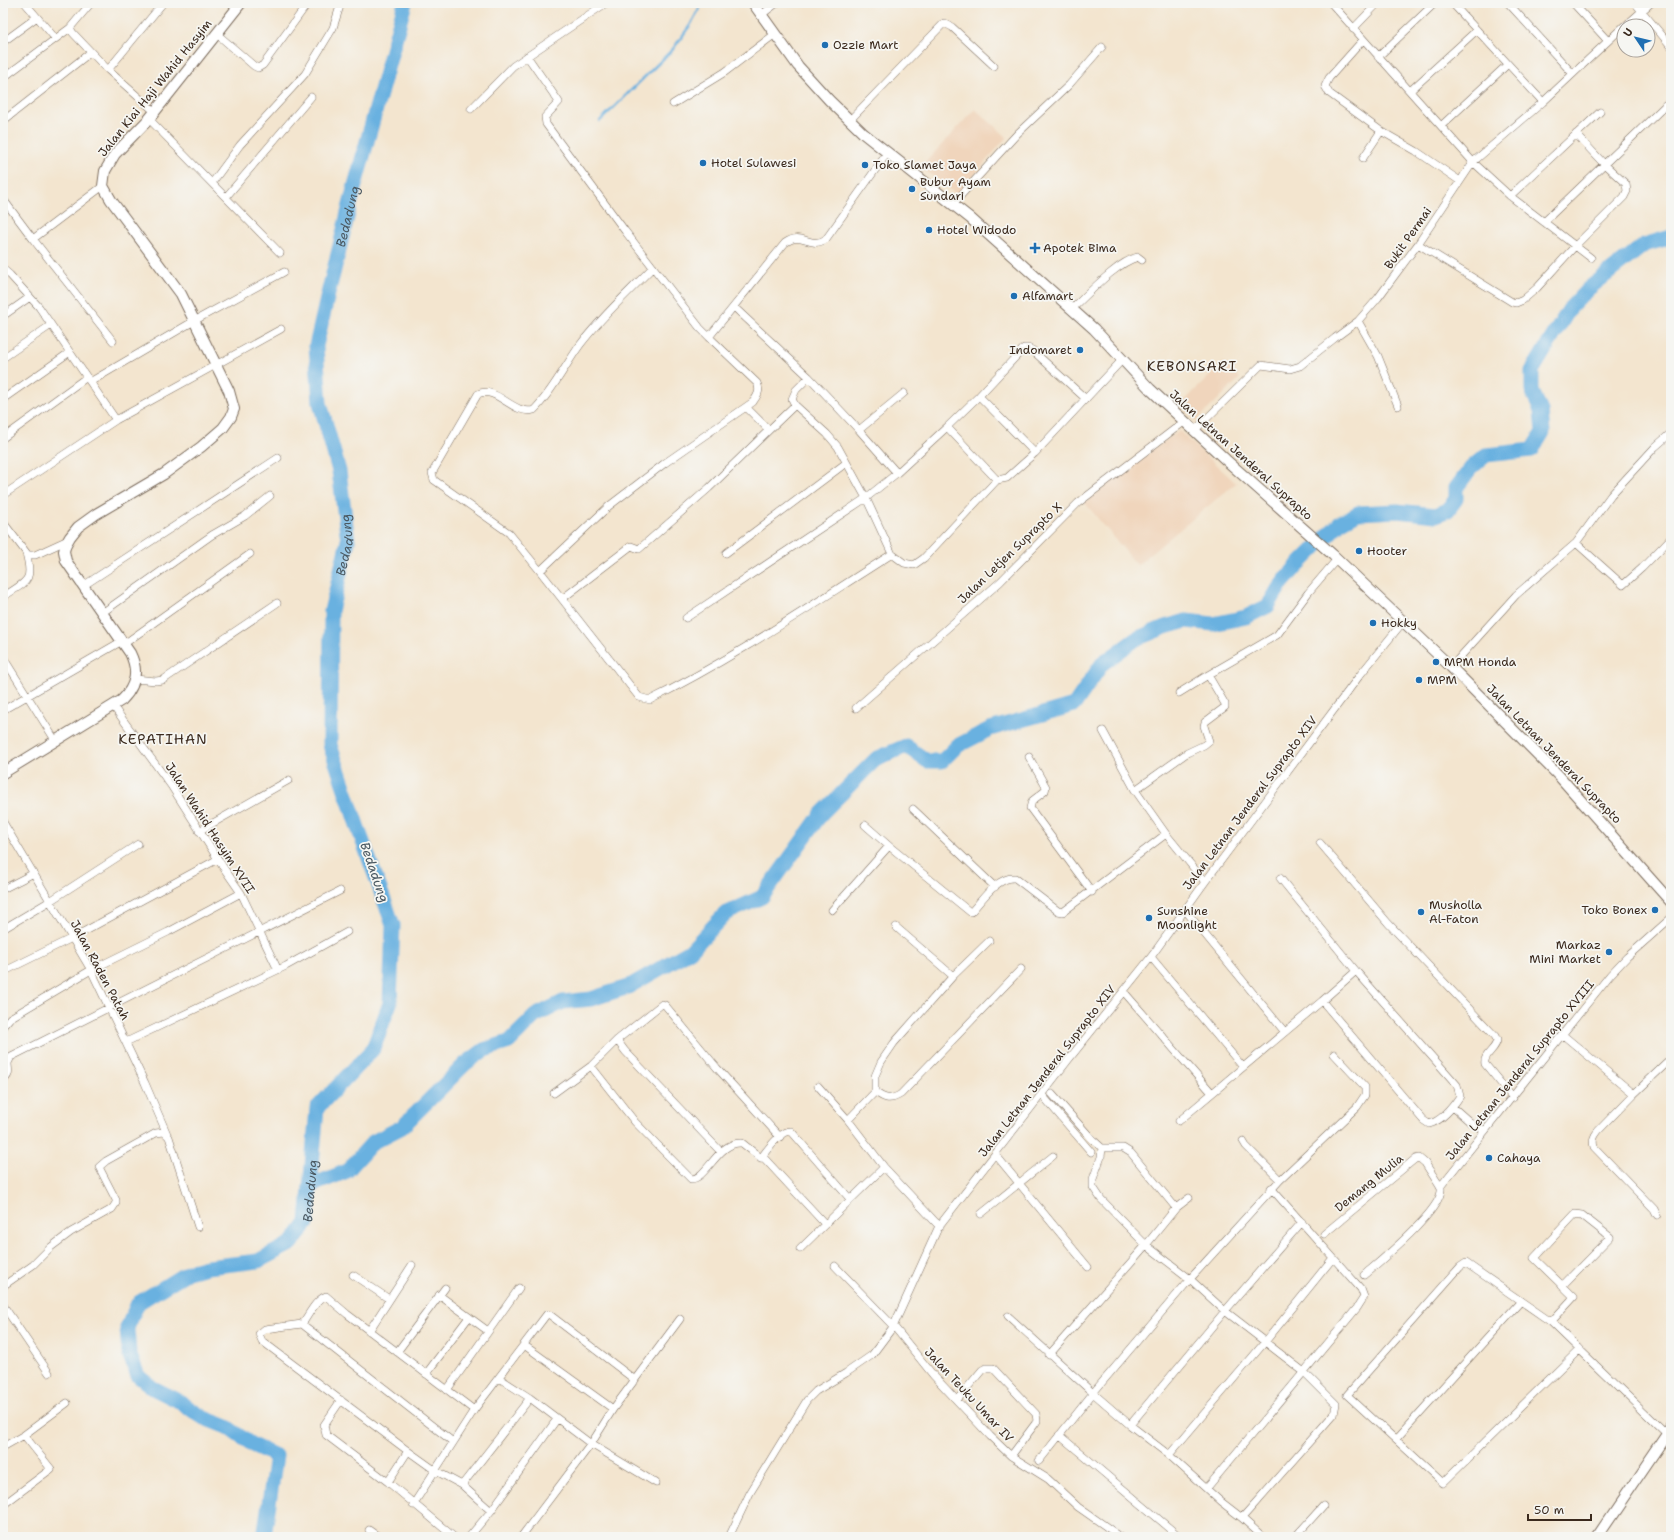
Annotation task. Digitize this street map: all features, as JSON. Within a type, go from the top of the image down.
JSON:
[{"type":"main road","name":"Jalan Kiai Haji Wahid Hasyim","points":[[103,186],[105,171],[115,154],[151,115],[241,3]]},
{"type":"main road","name":"Jalan Letnan Jenderal Suprapto","points":[[753,3],[798,66],[829,100],[888,152],[970,218],[1072,309],[1123,359],[1150,389],[1196,430],[1226,460],[1335,557],[1451,667],[1576,792],[1671,902]]},
{"type":"main road","points":[[3,773],[113,706],[129,693],[135,679],[134,661],[123,642],[66,561],[64,552],[68,540],[78,527],[90,518],[164,474],[201,447],[224,428],[234,409],[230,390],[181,294],[111,200],[103,186]]},
{"type":"main road","points":[[1597,1537],[1669,1431]]},
{"type":"street","points":[[25,3],[55,38]]},
{"type":"street","points":[[3,78],[70,28],[91,3]]},
{"type":"street","points":[[108,70],[163,3]]},
{"type":"street","points":[[217,34],[258,68],[263,65],[308,3]]},
{"type":"street","points":[[212,182],[240,145],[305,74],[333,28],[341,3]]},
{"type":"street","points":[[471,109],[513,66],[606,3]]},
{"type":"street","points":[[761,15],[777,3]]},
{"type":"street","points":[[1330,3],[1473,162],[1510,196],[1592,258]]},
{"type":"street","points":[[1353,29],[1378,3]]},
{"type":"street","points":[[1378,57],[1435,3]]},
{"type":"street","points":[[1452,3],[1543,102]]},
{"type":"street","points":[[1508,3],[1573,74]]},
{"type":"street","points":[[1573,3],[1608,41]]},
{"type":"street","points":[[1635,3],[1671,46]]},
{"type":"street","name":"Bukit Permai","points":[[1633,18],[1651,3]]},
{"type":"street","points":[[3,42],[37,17]]},
{"type":"street","points":[[850,120],[944,23],[952,27],[994,66]]},
{"type":"street","points":[[70,28],[78,39],[280,253]]},
{"type":"street","points":[[1410,91],[1477,30]]},
{"type":"street","points":[[673,104],[725,72],[775,34]]},
{"type":"street","name":"Bukit Permai","points":[[1196,430],[1261,365],[1290,369],[1300,366],[1358,321],[1378,298],[1418,244],[1473,162],[1543,102],[1616,34]]},
{"type":"street","points":[[1363,40],[1329,78],[1325,86],[1329,93],[1381,131],[1416,151],[1460,181]]},
{"type":"street","points":[[953,204],[1018,133],[1069,85],[1102,47]]},
{"type":"street","points":[[3,121],[91,52]]},
{"type":"street","points":[[527,56],[559,102],[545,117],[546,124],[700,328],[757,383],[759,388],[758,395],[747,408],[665,463],[609,506],[540,571]]},
{"type":"street","points":[[1441,126],[1508,64]]},
{"type":"street","points":[[226,197],[311,97]]},
{"type":"street","points":[[1544,222],[1668,102],[1671,112]]},
{"type":"street","points":[[1510,196],[1600,112]]},
{"type":"street","points":[[1363,158],[1381,131]]},
{"type":"street","points":[[1418,244],[1512,302],[1516,303],[1537,288],[1575,246],[1624,197],[1627,191],[1626,184],[1604,164],[1576,134]]},
{"type":"street","points":[[709,337],[785,243],[790,239],[798,237],[813,243],[820,243],[826,239],[888,152]]},
{"type":"street","points":[[33,238],[103,186]]},
{"type":"street","points":[[3,199],[5,207],[33,238],[113,340]]},
{"type":"street","points":[[1072,309],[1101,282],[1130,259],[1138,257],[1142,260]]},
{"type":"street","points":[[653,267],[593,329],[579,347],[562,375],[534,410],[524,412],[501,398],[485,392],[478,394],[432,473],[434,480],[509,533],[639,697],[650,700],[682,684],[782,624],[892,554]]},
{"type":"street","points":[[3,269],[30,297],[51,325],[116,420]]},
{"type":"street","points":[[3,438],[89,379],[284,272]]},
{"type":"street","points":[[3,280],[10,275]]},
{"type":"street","points":[[3,316],[30,297]]},
{"type":"street","points":[[734,307],[809,377],[897,473]]},
{"type":"street","points":[[1358,321],[1378,356],[1398,406]]},
{"type":"street","points":[[3,358],[51,325]]},
{"type":"street","points":[[3,495],[116,420],[281,329]]},
{"type":"street","points":[[686,618],[866,498],[897,473],[947,427],[979,396],[1024,348],[1028,348],[1086,399]]},
{"type":"street","points":[[3,399],[70,352]]},
{"type":"street","points":[[809,377],[793,395],[792,399],[795,405],[827,434],[838,447],[866,498],[892,554],[904,563],[914,565],[924,558],[997,480],[1007,478],[1035,453],[1123,359]]},
{"type":"street","points":[[859,430],[904,393]]},
{"type":"street","points":[[979,396],[1035,453]]},
{"type":"street","points":[[562,600],[631,546],[639,549],[709,488],[795,405]]},
{"type":"street","points":[[747,408],[769,430]]},
{"type":"street","name":"Jalan Letjen Suprapto X","points":[[856,708],[1000,582],[1078,503],[1184,420]]},
{"type":"street","points":[[947,427],[997,480]]},
{"type":"street","points":[[1451,667],[1516,595],[1576,543],[1611,495],[1655,447],[1671,433]]},
{"type":"street","points":[[83,586],[278,458]]},
{"type":"street","points":[[726,553],[846,463]]},
{"type":"street","points":[[102,613],[212,535],[245,516],[270,496]]},
{"type":"street","points":[[3,522],[26,553],[30,573],[28,580],[3,597]]},
{"type":"street","points":[[1576,543],[1623,585],[1671,538]]},
{"type":"street","points":[[26,553],[28,555],[35,556],[68,540]]},
{"type":"street","points":[[3,710],[123,642],[250,554]]},
{"type":"street","points":[[1179,693],[1277,635],[1335,557]]},
{"type":"street","points":[[135,679],[156,681],[163,680],[277,603]]},
{"type":"street","name":"Jalan Letnan Jenderal Suprapto XIV","points":[[729,1537],[750,1493],[807,1400],[816,1391],[846,1374],[872,1355],[894,1327],[939,1227],[1151,957],[1205,882],[1360,675],[1403,622]]},
{"type":"street","points":[[3,657],[55,740]]},
{"type":"street","points":[[1136,790],[1187,753],[1209,741],[1204,726],[1205,722],[1225,707],[1208,675]]},
{"type":"street","name":"Jalan Wahid Hasyim XVII","points":[[113,706],[172,787],[241,892],[278,970]]},
{"type":"street","points":[[1103,731],[1136,790],[1166,834],[1205,882]]},
{"type":"street","points":[[1029,757],[1046,787],[1045,791],[1032,800],[1030,808],[1092,892]]},
{"type":"street","points":[[199,830],[289,780]]},
{"type":"street","points":[[913,810],[995,887]]},
{"type":"street","name":"Jalan Raden Patah","points":[[3,822],[91,970],[110,1008],[173,1148],[198,1227]]},
{"type":"street","points":[[865,825],[970,912],[1005,878],[1015,878],[1060,912],[1063,912],[1092,892],[1166,834]]},
{"type":"street","points":[[1320,843],[1388,923],[1495,1036],[1497,1042],[1496,1046],[1486,1057],[1485,1064],[1513,1098]]},
{"type":"street","points":[[3,929],[50,901],[138,844]]},
{"type":"street","points":[[832,910],[889,846]]},
{"type":"street","points":[[3,972],[72,938],[218,859]]},
{"type":"street","points":[[3,889],[34,873]]},
{"type":"street","points":[[1280,878],[1356,971],[1457,1085],[1460,1096],[1453,1107],[1436,1122],[1429,1124],[1422,1120],[1322,1001]]},
{"type":"street","points":[[3,1080],[8,1076],[8,1063],[11,1057],[340,891]]},
{"type":"street","points":[[3,1026],[10,1018],[91,970],[168,932],[241,892]]},
{"type":"street","points":[[1185,910],[1284,1031]]},
{"type":"street","name":"Jalan Letnan Jenderal Suprapto XVIII","points":[[1440,1187],[1513,1098],[1610,975],[1627,957],[1671,918]]},
{"type":"street","points":[[896,927],[953,976]]},
{"type":"street","points":[[126,1042],[278,970],[347,932]]},
{"type":"street","points":[[848,1120],[875,1092],[875,1076],[881,1062],[894,1043],[953,976],[989,941]]},
{"type":"street","points":[[1151,957],[1243,1067]]},
{"type":"street","points":[[875,1092],[885,1099],[901,1094],[1021,969]]},
{"type":"street","points":[[1179,1121],[1356,971]]},
{"type":"street","points":[[1124,992],[1212,1093]]},
{"type":"street","points":[[554,1094],[591,1066],[617,1040],[662,1004],[665,1005],[717,1068],[780,1137]]},
{"type":"street","points":[[1563,1035],[1634,1094]]},
{"type":"street","points":[[617,1040],[625,1051],[720,1152]]},
{"type":"street","points":[[1039,1461],[1093,1393],[1190,1279],[1271,1188],[1357,1107],[1365,1095],[1365,1087],[1334,1054]]},
{"type":"street","points":[[1657,1215],[1654,1209],[1594,1147],[1593,1138],[1634,1094],[1671,1059]]},
{"type":"street","points":[[591,1066],[635,1122],[691,1179],[698,1176],[720,1152],[732,1144],[742,1143],[761,1158],[764,1158],[825,1224]]},
{"type":"street","points":[[818,1086],[848,1120],[884,1167],[939,1227]]},
{"type":"street","points":[[1052,1094],[1102,1148],[1123,1148],[1131,1153],[1176,1208]]},
{"type":"street","points":[[1042,1095],[1091,1152]]},
{"type":"street","points":[[1453,1107],[1470,1122],[1485,1131]]},
{"type":"street","points":[[761,1158],[766,1150],[780,1137],[790,1131],[850,1199]]},
{"type":"street","points":[[3,1286],[33,1265],[50,1247],[70,1232],[110,1211],[115,1206],[116,1200],[99,1169],[100,1164],[156,1133],[160,1132],[167,1134]]},
{"type":"street","points":[[1243,1141],[1246,1146],[1280,1180]]},
{"type":"street","points":[[1102,1148],[1101,1157],[1093,1179],[1093,1187],[1100,1199],[1146,1245],[1190,1279],[1225,1311],[1304,1372],[1336,1404],[1334,1414],[1242,1518]]},
{"type":"street","points":[[995,1154],[1088,1267]]},
{"type":"street","points":[[981,1214],[1053,1156]]},
{"type":"street","name":"Demang Mulia","points":[[1324,1234],[1415,1159],[1419,1158],[1425,1163],[1440,1187]]},
{"type":"street","points":[[800,1249],[884,1167]]},
{"type":"street","points":[[1364,1275],[1421,1223],[1439,1198],[1441,1191],[1440,1187]]},
{"type":"street","points":[[1207,1488],[1358,1308],[1364,1297],[1361,1289],[1271,1188]]},
{"type":"street","points":[[1049,1355],[1146,1245],[1176,1208],[1189,1198]]},
{"type":"street","points":[[1552,1322],[1574,1297],[1562,1286],[1534,1258],[1575,1214],[1582,1215],[1610,1237],[1562,1286]]},
{"type":"street","points":[[1130,1425],[1225,1311],[1302,1222]]},
{"type":"street","points":[[1169,1454],[1265,1342],[1333,1258]]},
{"type":"street","points":[[1580,1349],[1443,1483],[1347,1395],[1460,1267],[1463,1264],[1470,1264],[1552,1322],[1669,1431]]},
{"type":"street","points":[[369,1331],[412,1265]]},
{"type":"street","name":"Jalan Teuku Umar IV","points":[[835,1266],[894,1327],[934,1375],[1011,1456],[1048,1479],[1078,1507],[1121,1537]]},
{"type":"street","points":[[353,1275],[389,1299]]},
{"type":"street","points":[[397,1352],[445,1288]]},
{"type":"street","points":[[447,1390],[519,1288]]},
{"type":"street","points":[[439,1295],[488,1331]]},
{"type":"street","points":[[302,1324],[312,1309],[324,1296],[474,1410]]},
{"type":"street","points":[[1396,1439],[1521,1301]]},
{"type":"street","points":[[3,1305],[49,1373]]},
{"type":"street","points":[[413,1505],[474,1410],[546,1315],[548,1314],[635,1380]]},
{"type":"street","points":[[1008,1316],[1049,1355],[1130,1425],[1169,1454],[1220,1501],[1263,1537]]},
{"type":"street","points":[[426,1374],[469,1317]]},
{"type":"street","points":[[521,1537],[591,1444],[613,1409],[680,1319]]},
{"type":"street","points":[[453,1442],[302,1324],[266,1329],[261,1331],[259,1334],[262,1341],[408,1452],[436,1471],[462,1485],[491,1511]]},
{"type":"street","points":[[524,1345],[613,1409]]},
{"type":"street","points":[[957,1400],[982,1370],[986,1368],[993,1368],[1036,1414],[1037,1418],[1035,1424],[1011,1456]]},
{"type":"street","points":[[499,1378],[530,1398],[591,1444],[656,1483]]},
{"type":"street","points":[[462,1485],[530,1398]]},
{"type":"street","points":[[341,1400],[324,1425],[326,1435],[388,1482],[413,1505],[454,1537]]},
{"type":"street","points":[[3,1447],[24,1435],[67,1403]]},
{"type":"street","points":[[469,1537],[491,1511],[558,1419]]},
{"type":"street","points":[[3,1505],[51,1470],[24,1435]]},
{"type":"street","points":[[1059,1435],[1180,1537]]},
{"type":"street","points":[[388,1482],[408,1452]]},
{"type":"street","points":[[1294,1537],[1323,1506]]},
{"type":"street","points":[[369,1530],[379,1537]]},
{"type":"shaded area","points":[[975,109],[1007,137],[957,195],[921,167]]},
{"type":"shaded area","points":[[1224,362],[1240,378],[1196,421],[1180,405]]},
{"type":"shaded area","points":[[1179,431],[1236,483],[1137,565],[1085,503],[1130,466]]},
{"type":"waterway","name":"Bedadung","points":[[264,1537],[276,1456],[252,1445],[227,1427],[204,1418],[177,1400],[153,1388],[138,1376],[129,1353],[127,1328],[138,1303],[188,1272],[207,1267],[258,1261],[292,1243],[307,1223],[317,1108],[373,1049],[390,1003],[393,925],[330,745],[331,611],[348,541],[339,471],[320,403],[316,346],[354,189],[405,3]]},
{"type":"waterway","points":[[600,121],[673,49],[691,24],[702,3]]},
{"type":"waterway","points":[[310,1186],[347,1171],[373,1142],[402,1127],[465,1064],[484,1050],[509,1042],[535,1016],[563,1002],[591,999],[628,987],[690,951],[725,914],[762,897],[822,813],[876,759],[906,746],[927,761],[942,761],[957,746],[990,729],[1074,705],[1102,664],[1136,639],[1165,627],[1186,621],[1213,624],[1246,617],[1268,606],[1280,586],[1296,567],[1340,523],[1358,513],[1397,511],[1436,515],[1448,510],[1456,499],[1456,488],[1471,468],[1486,455],[1532,450],[1543,432],[1541,411],[1532,391],[1532,371],[1570,308],[1588,289],[1644,245],[1671,237]]},
{"type":"place","name":"Ozzie Mart","points":[[825,45]]},
{"type":"place","name":"Hotel Sulawesi","points":[[703,163]]},
{"type":"place","name":"Toko Slamet Jaya","points":[[865,165]]},
{"type":"place","name":"Bubur Ayam Sundari","points":[[912,189]]},
{"type":"place","name":"Hotel Widodo","points":[[929,230]]},
{"type":"place","name":"Apotek Bima","points":[[1035,248]]},
{"type":"place","name":"Alfamart","points":[[1014,296]]},
{"type":"place","name":"Indomaret","points":[[1080,350]]},
{"type":"place","name":"Hooter","points":[[1359,551]]},
{"type":"place","name":"Hokky","points":[[1373,623]]},
{"type":"place","name":"MPM Honda","points":[[1436,662]]},
{"type":"place","name":"MPM","points":[[1419,680]]},
{"type":"place","name":"Toko Bonex","points":[[1655,910]]},
{"type":"place","name":"Musholla Al-Faton","points":[[1421,912]]},
{"type":"place","name":"Sunshine Moonlight","points":[[1149,918]]},
{"type":"place","name":"Markaz Mini Market","points":[[1609,952]]},
{"type":"place","name":"Cahaya","points":[[1489,1158]]},
{"type":"district","name":"KEBONSARI","points":[[1192,366]]},
{"type":"district","name":"KEPATIHAN","points":[[163,739]]}]
